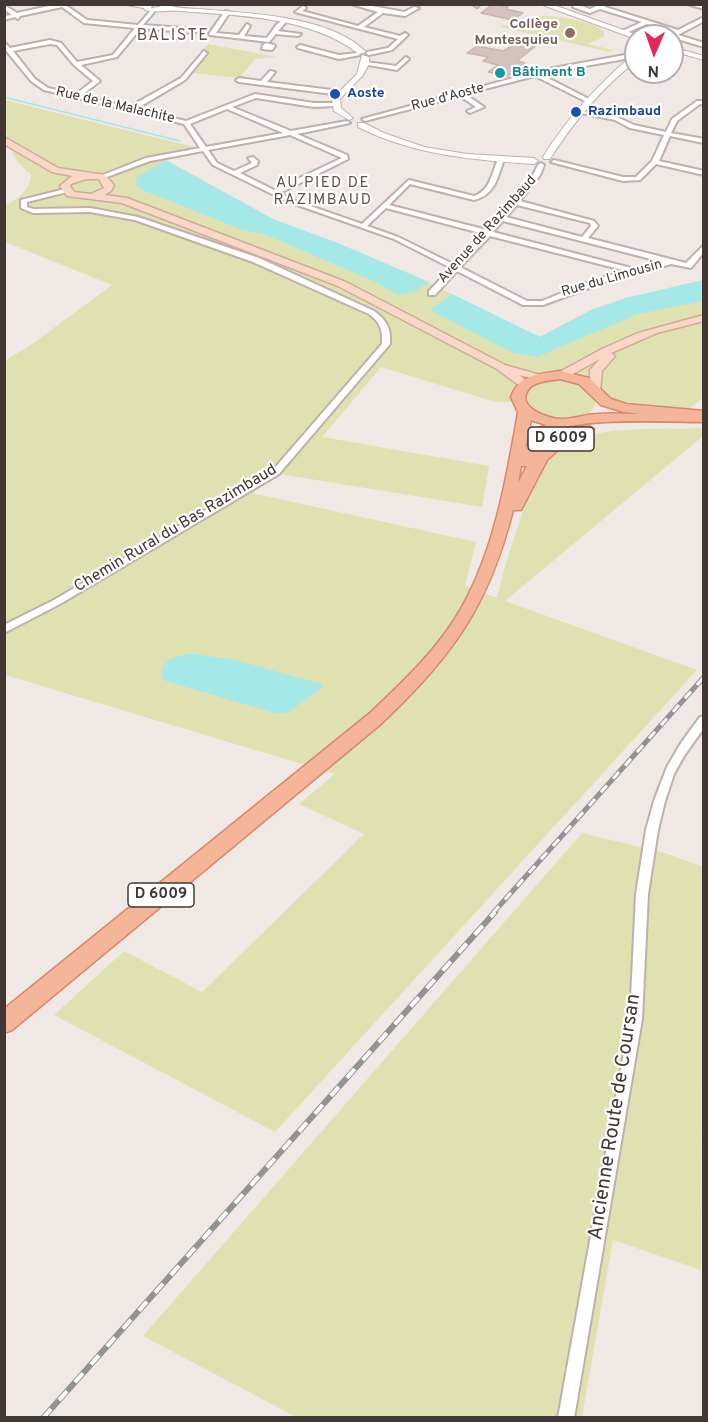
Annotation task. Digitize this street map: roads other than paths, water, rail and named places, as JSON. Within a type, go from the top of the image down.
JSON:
[{"type":"main road","points":[[4,140],[55,170],[106,181],[112,191],[124,201]]},
{"type":"main road","points":[[55,170],[66,187],[77,196],[95,196],[124,201],[288,261],[342,284],[501,367],[524,384]]},
{"type":"main road","points":[[66,187],[84,176]]},
{"type":"main road","points":[[95,196],[108,189],[106,181]]},
{"type":"main road","points":[[622,344],[596,370],[599,411],[587,419],[559,424],[538,419],[525,411],[518,397],[524,384],[541,377],[560,375],[578,369],[622,344],[656,328],[704,318]]},
{"type":"main road","points":[[501,367],[541,377]]},
{"type":"main road","points":[[560,375],[579,379],[610,404],[631,410],[704,418]]},
{"type":"main road","name":"D 6009","points":[[490,562],[512,484],[525,411]]},
{"type":"main road","name":"D 6009","points":[[587,419],[704,418]]},
{"type":"main road","name":"D 6009","points":[[4,1023],[412,686],[459,629],[472,607],[490,562],[512,519],[525,483],[540,456],[552,444],[586,429],[704,418]]},
{"type":"main road","name":"D 6009","points":[[512,484],[543,432],[559,424]]},
{"type":"street","points":[[123,4],[227,12],[284,21],[336,37],[364,56],[398,68],[406,59]]},
{"type":"street","points":[[353,4],[405,14],[416,8]]},
{"type":"street","points":[[543,4],[624,32]]},
{"type":"street","points":[[689,4],[704,7]]},
{"type":"street","points":[[4,18],[65,5],[82,20],[194,31]]},
{"type":"street","points":[[575,6],[590,11],[602,5],[650,24]]},
{"type":"street","points":[[4,6],[18,16]]},
{"type":"street","points":[[76,64],[115,56],[140,27],[150,7]]},
{"type":"street","points":[[300,46],[339,57],[364,56],[390,49],[403,37],[298,12],[303,8]]},
{"type":"street","points":[[360,27],[382,10]]},
{"type":"street","points":[[227,12],[213,34],[268,43],[284,21]]},
{"type":"street","points":[[101,23],[107,15]]},
{"type":"street","points":[[684,33],[704,19]]},
{"type":"street","points":[[170,29],[175,22]]},
{"type":"street","points":[[642,24],[647,22]]},
{"type":"street","points":[[240,38],[247,27]]},
{"type":"street","points":[[274,32],[298,34]]},
{"type":"street","points":[[684,42],[704,45]]},
{"type":"street","points":[[7,47],[59,44],[76,64],[97,81],[76,97]]},
{"type":"street","name":"Rue de la Malachite","points":[[7,47],[38,86],[186,123],[215,164],[274,193],[363,226],[456,266]]},
{"type":"street","points":[[684,47],[704,58]]},
{"type":"street","points":[[130,109],[183,79],[204,53]]},
{"type":"street","points":[[335,104],[340,93],[360,75],[364,56]]},
{"type":"street","name":"Rue d'Aoste","points":[[363,122],[535,75],[624,58]]},
{"type":"street","name":"Avenue de Razimbaud","points":[[551,159],[578,111],[588,98],[624,66]]},
{"type":"street","points":[[263,83],[272,72]]},
{"type":"street","points":[[535,75],[588,98]]},
{"type":"street","points":[[239,80],[340,93]]},
{"type":"street","points":[[462,95],[481,107],[470,111]]},
{"type":"street","points":[[186,123],[255,96],[314,105],[335,104]]},
{"type":"street","points":[[106,181],[123,167],[161,157],[297,134],[348,121],[363,122],[412,147],[538,163],[537,157],[551,159],[631,180],[643,176],[655,162],[674,120],[701,102]]},
{"type":"street","points":[[335,104],[348,121]]},
{"type":"street","points":[[227,107],[297,134],[345,156],[345,159],[274,193]]},
{"type":"street","points":[[578,111],[617,118],[632,128],[704,141]]},
{"type":"street","points":[[235,173],[255,164],[251,158]]},
{"type":"street","points":[[363,226],[409,182],[474,198],[483,197],[501,159]]},
{"type":"street","points":[[655,162],[704,174]]},
{"type":"street","name":"Avenue de Razimbaud","points":[[432,293],[539,173],[538,163]]},
{"type":"street","name":"Chemin Rural du Bas Razimbaud","points":[[4,630],[57,602],[276,472],[379,355],[386,344],[387,334],[382,319],[296,277],[136,218],[90,210],[24,208],[23,201],[66,187]]},
{"type":"street","points":[[514,202],[592,222],[594,226],[583,240]]},
{"type":"street","points":[[385,206],[635,271]]},
{"type":"street","points":[[500,218],[670,262]]},
{"type":"street","name":"Rue du Limousin","points":[[456,266],[531,304],[543,303],[602,280],[670,262],[688,266],[704,247]]},
{"type":"street","name":"Ancienne Route de Coursan","points":[[566,1418],[636,1019],[638,956],[646,873],[656,819],[668,775],[681,750],[704,720]]},
{"type":"water","points":[[165,160],[275,220],[338,243],[429,282],[414,292],[399,295],[373,281],[264,234],[243,230],[138,188],[135,179]]},
{"type":"water","points":[[703,280],[703,301],[638,314],[537,357],[513,353],[430,310],[452,294],[540,337],[591,310],[626,298]]},
{"type":"water","points":[[194,654],[235,660],[323,685],[288,712],[278,714],[163,680],[162,673],[166,663],[182,655]]},
{"type":"waterway","points":[[4,97],[180,141]]},
{"type":"railway","points":[[493,913],[704,677]]},
{"type":"railway","points":[[43,1418],[495,912]]},
{"type":"place","name":"Collège Montesquieu","points":[[570,33]]},
{"type":"place","name":"Bâtiment B","points":[[500,73]]},
{"type":"place","name":"Aoste","points":[[335,94]]},
{"type":"place","name":"Razimbaud","points":[[576,112]]},
{"type":"district","name":"BALISTE","points":[[173,37]]},
{"type":"district","name":"AU PIED DE RAZIMBAUD","points":[[323,192]]}]
